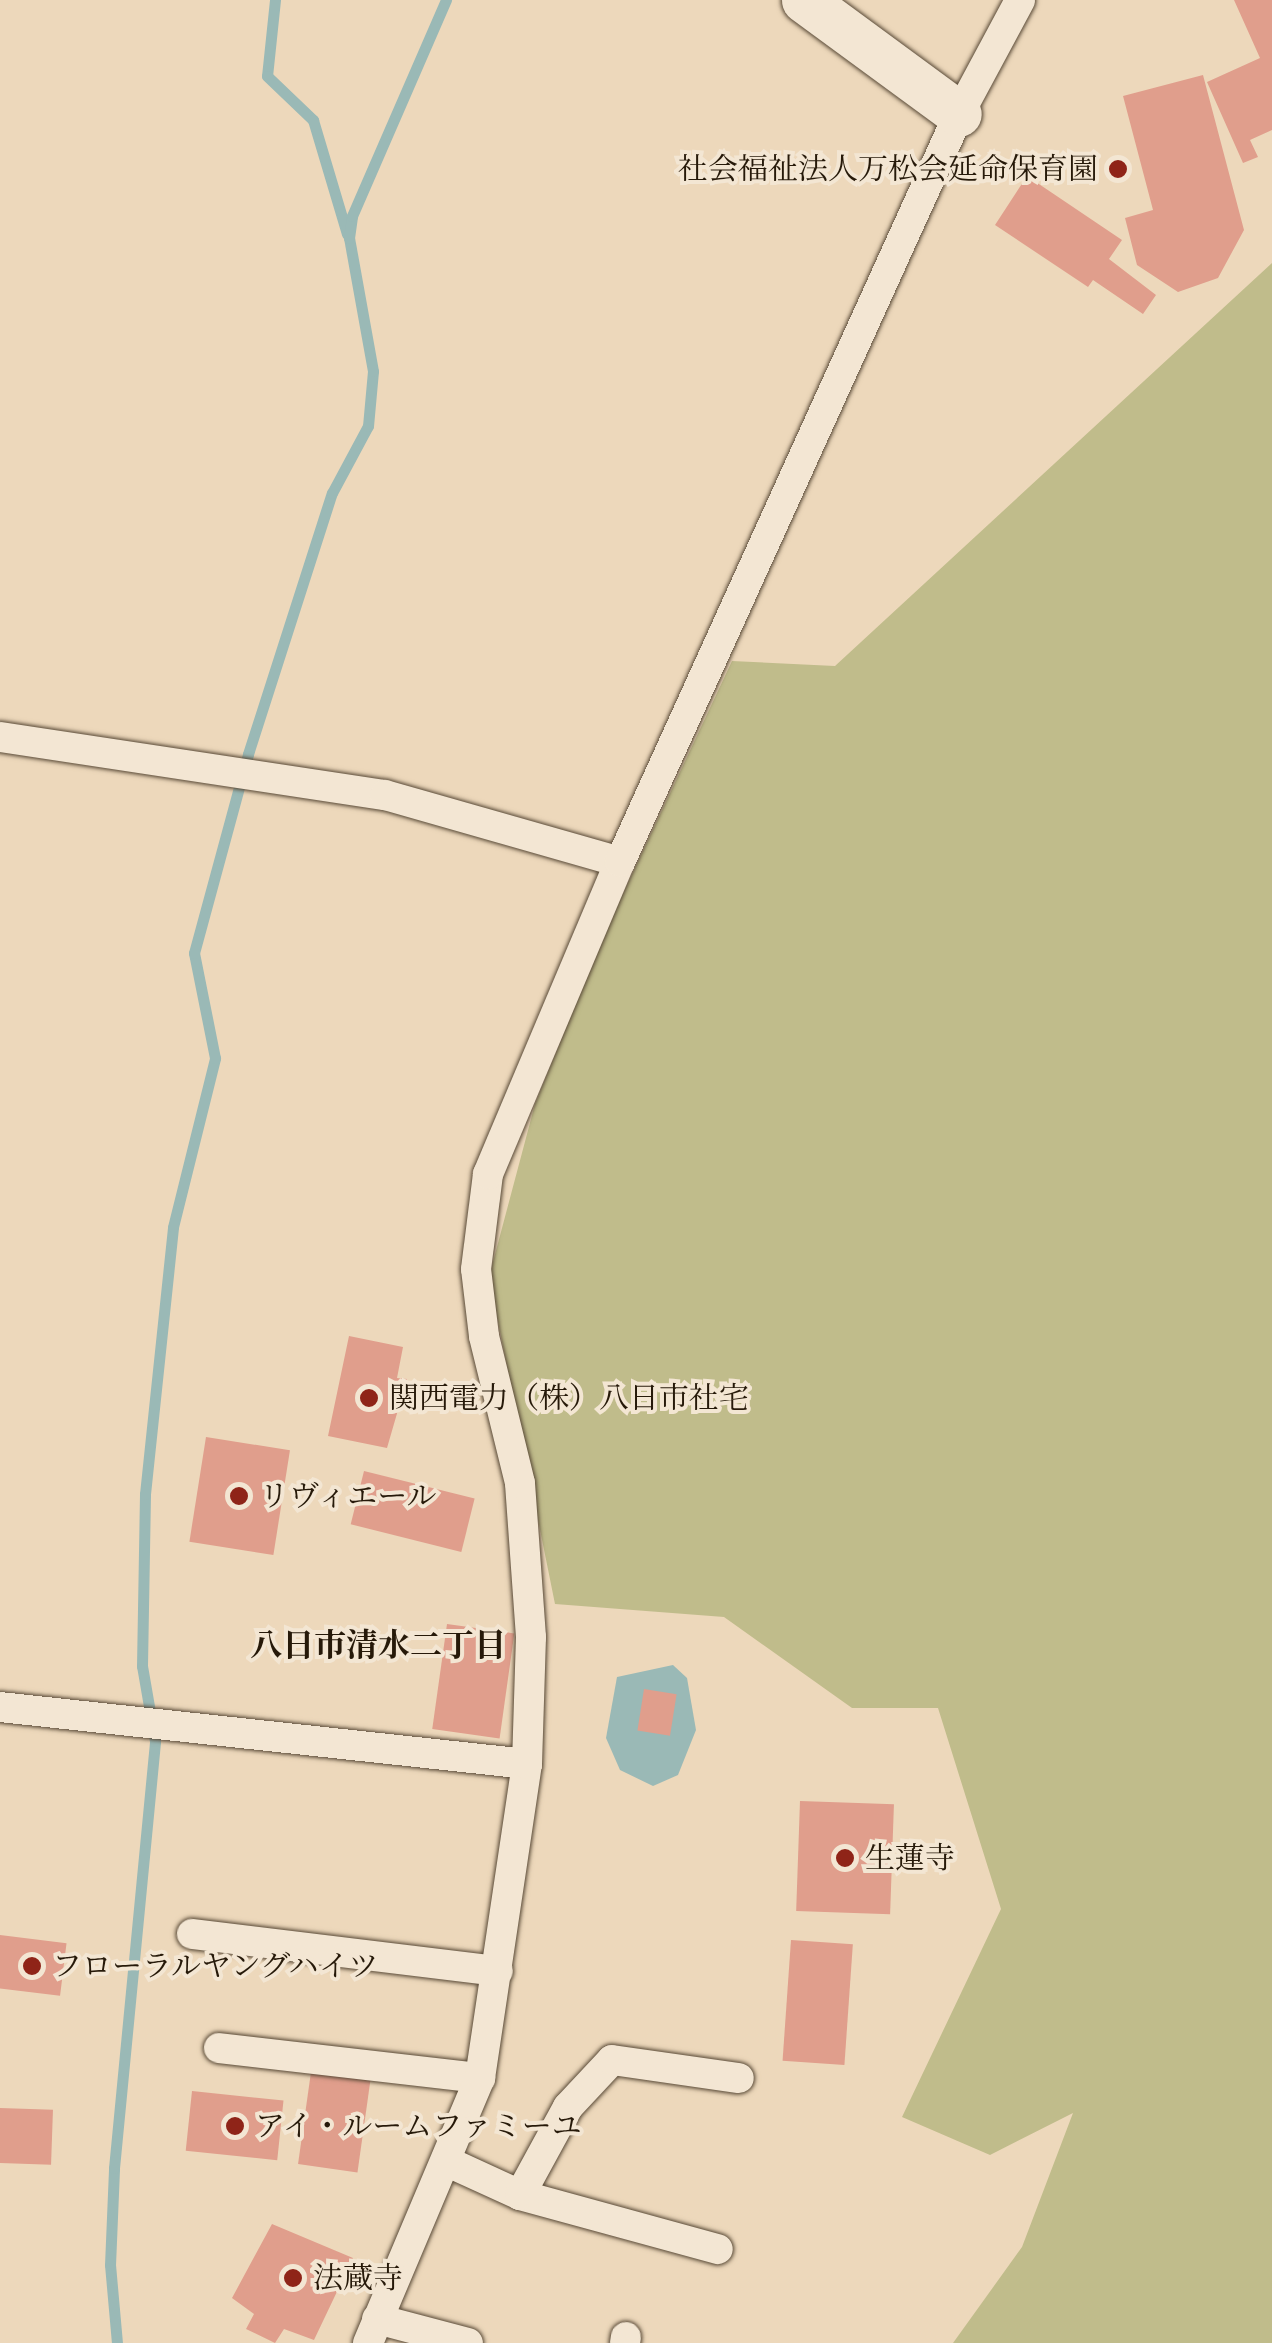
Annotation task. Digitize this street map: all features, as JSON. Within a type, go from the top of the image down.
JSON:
[{"type":"street","points":[[804,0],[960,114]]},
{"type":"street","points":[[468,2343],[372,2331],[448,2162],[480,2078],[526,1764],[531,1637],[520,1484],[484,1336],[476,1269],[488,1174],[620,862],[960,114],[1020,0]]},
{"type":"street","points":[[0,737],[386,794],[620,862]]},
{"type":"street","points":[[0,1707],[526,1764]]},
{"type":"street","points":[[192,1934],[498,1971]]},
{"type":"street","points":[[219,2048],[480,2078]]},
{"type":"street","points":[[520,2195],[568,2107],[612,2060],[739,2078]]},
{"type":"street","points":[[448,2162],[520,2195],[718,2249]]},
{"type":"shaded area","points":[[1272,263],[1272,2343],[953,2343],[1022,2247],[1073,2113],[990,2155],[902,2117],[1001,1909],[938,1708],[852,1708],[724,1617],[555,1604],[489,1277],[535,1104],[604,934],[732,661],[835,666]]},
{"type":"water","points":[[673,1665],[687,1678],[696,1730],[678,1775],[653,1786],[620,1770],[606,1738],[617,1677]]},
{"type":"building","points":[[1234,0],[1272,0],[1272,130],[1250,140],[1258,157],[1243,163],[1207,82],[1260,58]]},
{"type":"building","points":[[1203,75],[1244,230],[1218,278],[1178,292],[1137,265],[1125,218],[1153,210],[1123,96]]},
{"type":"building","points":[[1027,176],[1122,240],[1109,259],[1156,295],[1143,314],[1093,280],[1088,287],[995,225]]},
{"type":"building","name":"関西電力（株）八日市社宅","points":[[349,1336],[403,1347],[397,1378],[407,1379],[387,1448],[328,1436]]},
{"type":"building","name":"リヴィエール","points":[[206,1437],[290,1450],[273,1555],[189,1542]]},
{"type":"building","points":[[364,1471],[475,1499],[461,1552],[351,1524]]},
{"type":"building","points":[[447,1624],[514,1633],[500,1738],[432,1729]]},
{"type":"building","points":[[644,1689],[677,1694],[670,1736],[637,1730]]},
{"type":"building","name":"生蓮寺","points":[[800,1801],[894,1804],[890,1914],[796,1911]]},
{"type":"building","name":"フローラルヤングハイツ","points":[[0,1935],[67,1943],[60,1996],[0,1988]]},
{"type":"building","points":[[791,1940],[853,1944],[844,2065],[783,2061]]},
{"type":"building","points":[[311,2072],[370,2080],[357,2172],[298,2164]]},
{"type":"building","name":"アイ・ルームファミーユ","points":[[192,2091],[283,2101],[277,2160],[186,2151]]},
{"type":"building","points":[[0,2108],[53,2110],[51,2165],[0,2163]]},
{"type":"building","name":"法蔵寺","points":[[272,2224],[353,2258],[314,2340],[284,2329],[275,2343],[246,2329],[254,2314],[232,2298]]},
{"type":"waterway","points":[[275,0],[267,76],[313,120],[347,234]]},
{"type":"waterway","points":[[117,2343],[110,2265],[114,2168],[155,1741],[142,1666],[145,1494],[173,1227],[215,1058],[194,953],[248,754],[332,493],[368,426],[373,371],[349,238],[352,216],[446,0]]},
{"type":"place","name":"社会福祉法人万松会延命保育園","points":[[1118,169]]},
{"type":"place","name":"関西電力（株）八日市社宅","points":[[369,1398]]},
{"type":"place","name":"リヴィエール","points":[[239,1496]]},
{"type":"place","name":"生蓮寺","points":[[845,1858]]},
{"type":"place","name":"フローラルヤングハイツ","points":[[32,1966]]},
{"type":"place","name":"アイ・ルームファミーユ","points":[[235,2126]]},
{"type":"place","name":"法蔵寺","points":[[293,2278]]},
{"type":"district","name":"八日市清水二丁目","points":[[378,1646]]}]
